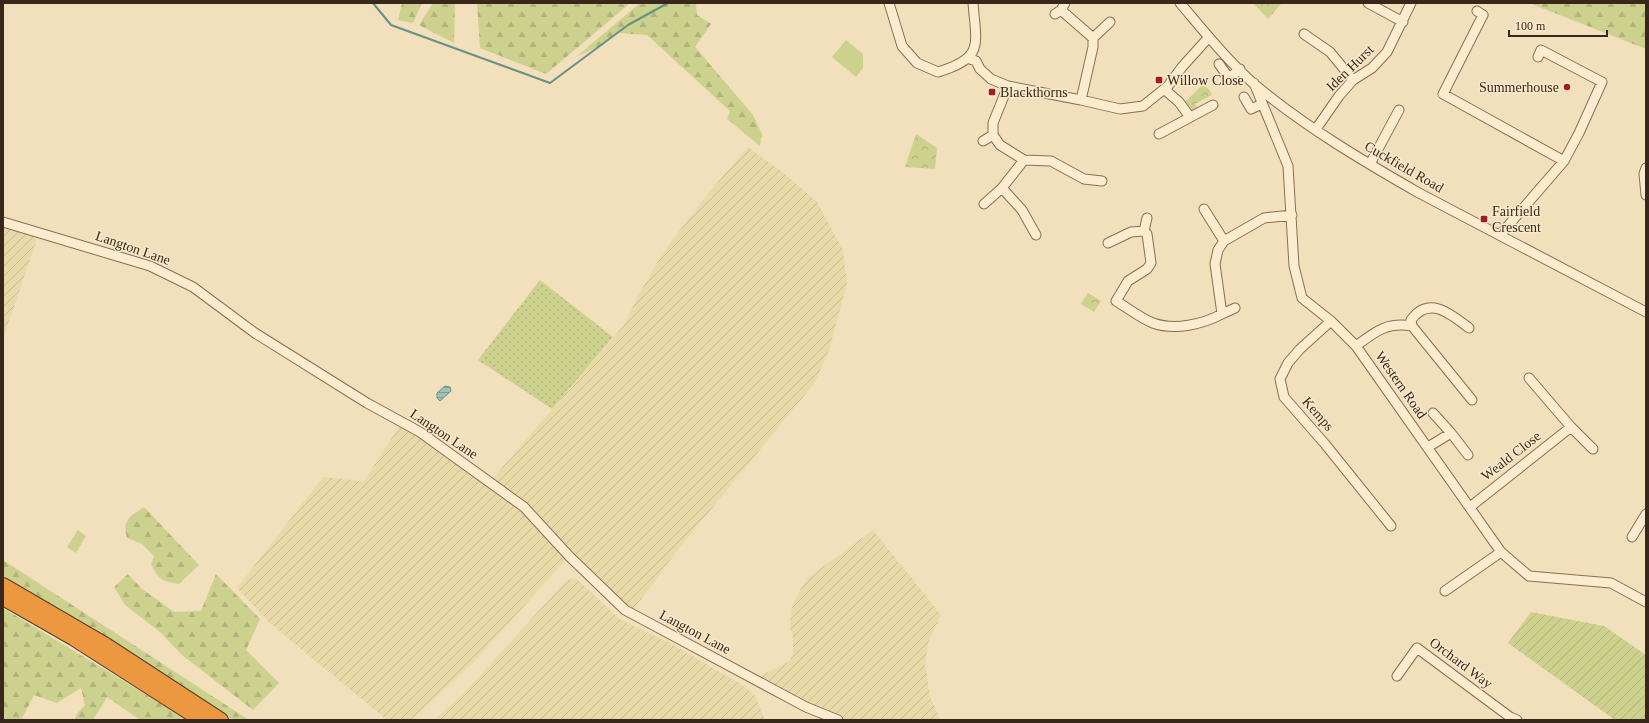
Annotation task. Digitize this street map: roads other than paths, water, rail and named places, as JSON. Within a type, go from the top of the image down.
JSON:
[{"type":"highway","points":[[3,585],[106,645],[221,720]]},
{"type":"highway","points":[[3,598],[73,638],[201,720]]},
{"type":"street","points":[[890,3],[902,46],[917,63],[938,72],[955,67],[970,58],[974,50],[977,35],[973,3]]},
{"type":"street","name":"Cuckfield Road","points":[[1180,3],[1209,37],[1254,83],[1316,129],[1370,164],[1419,193],[1646,312]]},
{"type":"street","points":[[1368,3],[1403,22]]},
{"type":"street","name":"Iden Hurst","points":[[1316,129],[1339,96],[1353,80],[1372,68],[1387,52],[1411,3]]},
{"type":"street","points":[[1060,9],[1093,38]]},
{"type":"street","points":[[1477,11],[1483,15],[1443,94],[1564,161]]},
{"type":"street","points":[[1081,100],[1093,46],[1093,38],[1110,22]]},
{"type":"street","points":[[1304,34],[1330,52],[1353,80]]},
{"type":"street","points":[[970,58],[976,61],[980,70],[991,79],[1008,86],[1120,109],[1143,106],[1164,89],[1209,37]]},
{"type":"street","points":[[1500,235],[1564,161],[1602,82],[1541,50],[1538,57]]},
{"type":"street","points":[[1219,64],[1229,78],[1240,69]]},
{"type":"street","name":"Western Road","points":[[1254,83],[1288,166],[1294,266],[1302,298],[1331,320],[1356,346],[1501,552],[1529,576],[1611,583],[1646,602]]},
{"type":"street","points":[[1008,86],[993,123],[993,135],[1000,145],[1024,160],[1051,161],[1084,179],[1102,182]]},
{"type":"street","points":[[1164,89],[1179,102],[1190,117]]},
{"type":"street","points":[[1244,97],[1251,109],[1262,104]]},
{"type":"street","points":[[1159,134],[1212,105]]},
{"type":"street","points":[[1370,164],[1399,110]]},
{"type":"street","points":[[983,141],[993,135]]},
{"type":"street","points":[[984,204],[1002,188],[1024,160]]},
{"type":"street","points":[[1646,168],[1644,174],[1646,195]]},
{"type":"street","points":[[1002,188],[1022,210],[1036,235]]},
{"type":"street","points":[[1204,209],[1224,241]]},
{"type":"street","points":[[1222,314],[1215,264],[1218,250],[1224,241],[1264,218],[1292,215]]},
{"type":"street","points":[[1147,218],[1144,231],[1147,234],[1151,263],[1147,269],[1128,281],[1113,299],[1148,320],[1161,325],[1196,324],[1208,321],[1235,308]]},
{"type":"street","name":"Langton Lane","points":[[3,222],[150,266],[193,287],[255,332],[361,399],[420,432],[524,507],[569,556],[625,610],[806,707],[838,720]]},
{"type":"street","points":[[1111,244],[1135,230],[1144,231]]},
{"type":"street","points":[[1469,328],[1446,310],[1423,308],[1418,311],[1411,320],[1412,326],[1472,400]]},
{"type":"street","name":"Kemps","points":[[1331,320],[1300,349],[1288,363],[1280,379],[1284,396],[1391,526]]},
{"type":"street","points":[[1356,346],[1380,328],[1399,324],[1412,326]]},
{"type":"street","points":[[1529,378],[1571,427],[1593,449]]},
{"type":"street","points":[[1433,413],[1468,455]]},
{"type":"street","name":"Weald Close","points":[[1470,507],[1571,427]]},
{"type":"street","points":[[1428,447],[1451,433]]},
{"type":"street","points":[[1632,537],[1646,514]]},
{"type":"street","points":[[1445,591],[1501,552]]},
{"type":"street","name":"Orchard Way","points":[[1397,676],[1417,648],[1510,717],[1517,720]]},
{"type":"water","points":[[445,386],[450,387],[451,391],[440,401],[437,398],[437,393]]},
{"type":"waterway","points":[[373,3],[391,25],[550,83],[628,25],[668,3]]},
{"type":"place","name":"Willow Close","points":[[1159,80]]},
{"type":"place","name":"Summerhouse","points":[[1567,87]]},
{"type":"place","name":"Blackthorns","points":[[992,92]]},
{"type":"place","name":"Fairfield Crescent","points":[[1484,219]]}]
